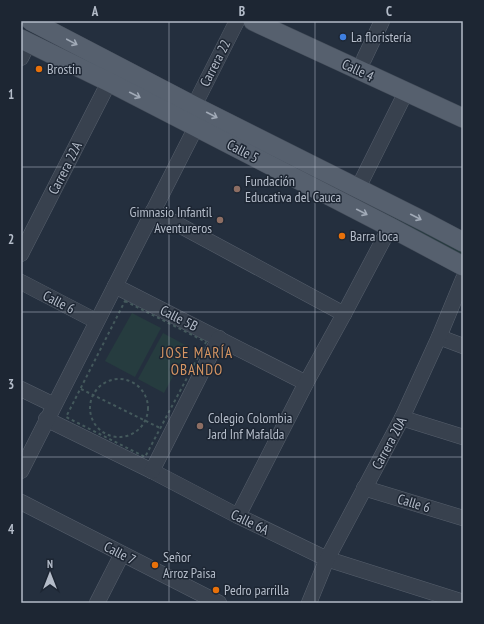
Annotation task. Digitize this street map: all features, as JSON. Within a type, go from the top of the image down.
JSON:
[{"type":"main road","name":"Calle 4","points":[[253,21],[301,30],[463,105]]},
{"type":"main road","name":"Calle 5","points":[[36,22],[194,106],[284,150],[463,242]]},
{"type":"main road","points":[[22,45],[36,22]]},
{"type":"main road","name":"Calle 4","points":[[277,25],[406,92],[463,118]]},
{"type":"main road","name":"Calle 5","points":[[22,45],[109,82],[463,266]]},
{"type":"main road","points":[[236,147],[284,150]]},
{"type":"street","name":"Carrera 22","points":[[194,106],[237,21]]},
{"type":"street","points":[[364,59],[382,21]]},
{"type":"street","name":"Carrera 22A","points":[[21,254],[109,82]]},
{"type":"street","points":[[358,188],[406,92]]},
{"type":"street","points":[[21,471],[196,127]]},
{"type":"street","points":[[153,211],[344,314]]},
{"type":"street","points":[[238,516],[306,383],[390,227]]},
{"type":"street","name":"Carrera 20A","points":[[309,603],[327,559],[402,418],[463,280]]},
{"type":"street","name":"Calle 6","points":[[21,282],[96,321]]},
{"type":"street","name":"Calle 5B","points":[[115,286],[306,383]]},
{"type":"street","points":[[439,337],[463,346]]},
{"type":"street","points":[[152,471],[219,338]]},
{"type":"street","points":[[21,389],[54,405]]},
{"type":"street","points":[[402,418],[463,437]]},
{"type":"street","name":"Calle 6A","points":[[46,420],[152,471],[238,516],[327,559],[463,602]]},
{"type":"street","name":"Calle 6","points":[[364,488],[463,518]]},
{"type":"street","name":"Calle 7","points":[[21,502],[212,602]]},
{"type":"street","points":[[97,603],[122,554]]},
{"type":"path","points":[[66,417],[125,301]]},
{"type":"path","points":[[123,380],[132,382],[145,395],[148,403],[148,412],[145,421],[139,429],[131,434],[121,437],[111,436],[102,431],[95,424],[91,415],[90,405],[93,396],[98,388],[110,381],[123,380]]},
{"type":"path","points":[[81,390],[161,429]]},
{"type":"green space","points":[[295,164],[463,250],[463,256],[293,167]]},
{"type":"green space","points":[[132,313],[161,328],[135,377],[105,361]]},
{"type":"green space","points":[[163,333],[189,347],[164,393],[138,379]]},
{"type":"place","name":"La floristería","points":[[343,37]]},
{"type":"place","name":"Brostin","points":[[39,69]]},
{"type":"place","name":"Fundación Educativa del Cauca","points":[[237,189]]},
{"type":"place","name":"Gimnasio Infantil Aventureros","points":[[220,220]]},
{"type":"place","name":"Barra loca","points":[[342,236]]},
{"type":"place","name":"Colegio Colombia Jard Inf Mafalda","points":[[200,426]]},
{"type":"place","name":"Señor Arroz Paisa","points":[[155,565]]},
{"type":"place","name":"Pedro parrilla","points":[[216,590]]},
{"type":"district","name":"JOSE MARÍA OBANDO","points":[[197,360]]}]
